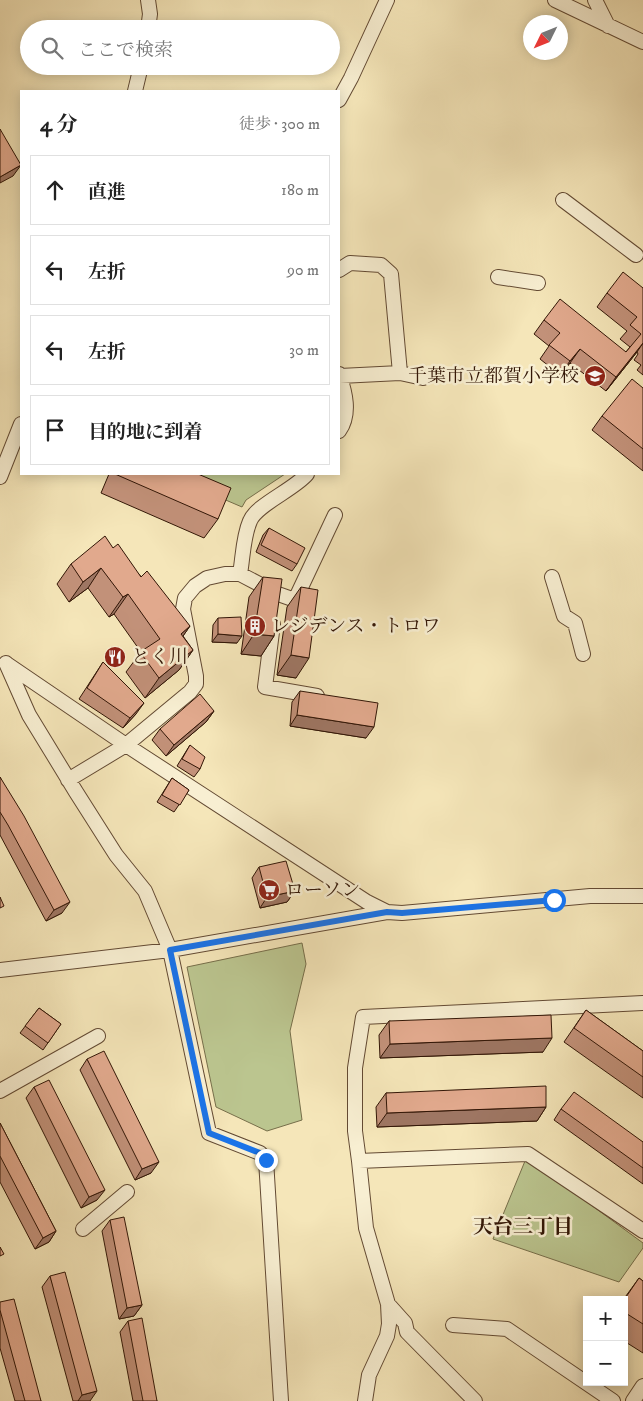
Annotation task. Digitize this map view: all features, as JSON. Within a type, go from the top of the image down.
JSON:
[{"type":"street","points":[[148,0],[149,20]]},
{"type":"street","points":[[340,98],[387,0]]},
{"type":"street","points":[[555,0],[643,42]]},
{"type":"street","points":[[595,0],[608,26]]},
{"type":"street","points":[[135,90],[139,75]]},
{"type":"street","points":[[563,200],[636,255]]},
{"type":"street","points":[[340,269],[350,263],[381,265],[391,274],[400,373]]},
{"type":"street","points":[[498,278],[538,283]]},
{"type":"street","points":[[340,375],[400,373],[423,378]]},
{"type":"street","points":[[340,378],[346,399],[344,424],[340,430]]},
{"type":"street","points":[[0,477],[20,427]]},
{"type":"street","points":[[240,574],[250,521],[256,512],[306,475]]},
{"type":"street","points":[[68,780],[126,745],[190,692],[196,684],[183,610],[185,598],[196,586],[207,578],[225,574],[240,574],[278,594],[295,600],[335,515]]},
{"type":"street","points":[[552,577],[564,616],[575,623],[583,654]]},
{"type":"street","points":[[278,594],[265,686],[332,699]]},
{"type":"street","points":[[3,661],[126,745],[368,902],[387,912]]},
{"type":"street","points":[[3,661],[30,715],[68,780],[116,855],[145,891],[170,950],[209,1133],[260,1153],[266,1160],[281,1401]]},
{"type":"street","points":[[0,970],[170,950],[387,912],[402,913],[590,896],[643,896]]},
{"type":"street","points":[[365,1401],[369,1375],[387,1336],[388,1304],[366,1228],[355,1131],[355,1068],[363,1017],[643,1003]]},
{"type":"street","points":[[0,1091],[98,1036]]},
{"type":"street","points":[[359,1161],[528,1154],[642,1227]]},
{"type":"street","points":[[83,1229],[128,1192]]},
{"type":"street","points":[[388,1304],[405,1323],[407,1332],[475,1401]]},
{"type":"street","points":[[453,1325],[507,1328],[613,1401]]},
{"type":"street","points":[[633,1401],[643,1386]]},
{"type":"green space","points":[[167,475],[284,475],[246,500],[242,507]]},
{"type":"green space","points":[[302,943],[306,964],[290,1031],[302,1120],[267,1131],[216,1107],[187,967]]},
{"type":"green space","points":[[525,1161],[538,1166],[643,1243],[643,1248],[619,1282],[493,1239]]},
{"type":"building","points":[[0,129],[20,166],[0,177]]},
{"type":"building","points":[[623,272],[643,288],[643,343],[616,377],[580,349],[570,361],[549,345],[560,333],[544,320],[560,299],[626,352],[641,334],[630,325],[637,317],[607,293]]},
{"type":"building","points":[[632,379],[643,388],[643,449],[602,416]]},
{"type":"building","points":[[117,475],[200,475],[231,488],[218,519]]},
{"type":"building","points":[[269,528],[305,548],[297,564],[261,545]]},
{"type":"building","points":[[105,536],[113,548],[118,544],[141,577],[147,571],[190,626],[181,634],[193,650],[159,678],[140,652],[160,639],[128,594],[123,597],[101,568],[83,582],[71,564]]},
{"type":"building","points":[[263,577],[282,579],[274,636],[254,634]]},
{"type":"building","points":[[301,587],[318,590],[309,658],[291,655]]},
{"type":"building","points":[[241,617],[242,636],[218,634],[218,618]]},
{"type":"building","points":[[103,662],[144,703],[130,718],[87,688]]},
{"type":"building","points":[[300,691],[378,703],[374,727],[297,715]]},
{"type":"building","points":[[200,694],[214,711],[174,745],[160,729]]},
{"type":"building","points":[[190,745],[205,757],[200,769],[182,759]]},
{"type":"building","points":[[0,777],[24,816],[70,902],[54,910],[0,812]]},
{"type":"building","points":[[172,778],[189,790],[180,805],[162,795]]},
{"type":"building","points":[[286,861],[295,891],[267,897],[259,867]]},
{"type":"building","points":[[0,897],[4,906],[0,908]]},
{"type":"building","points":[[39,1008],[61,1024],[48,1043],[25,1026]]},
{"type":"building","points":[[586,1010],[643,1051],[643,1077],[574,1028]]},
{"type":"building","points":[[551,1015],[552,1038],[390,1044],[389,1021]]},
{"type":"building","points":[[104,1051],[159,1162],[142,1169],[87,1059]]},
{"type":"building","points":[[49,1080],[105,1190],[89,1197],[34,1087]]},
{"type":"building","points":[[546,1086],[546,1107],[387,1113],[386,1093]]},
{"type":"building","points":[[574,1092],[643,1142],[643,1168],[561,1109]]},
{"type":"building","points":[[0,1123],[56,1231],[43,1238],[0,1156]]},
{"type":"building","points":[[124,1217],[142,1305],[127,1308],[110,1220]]},
{"type":"building","points":[[0,1247],[4,1254],[0,1256]]},
{"type":"building","points":[[65,1272],[97,1391],[82,1395],[50,1276]]},
{"type":"building","points":[[639,1278],[643,1281],[643,1324],[628,1315],[627,1296]]},
{"type":"building","points":[[14,1299],[41,1401],[25,1401],[0,1310],[0,1302]]},
{"type":"building","points":[[142,1318],[157,1401],[143,1401],[128,1321]]},
{"type":"place","name":"千葉市立都賀小学校","points":[[595,376]]},
{"type":"place","name":"レジデンス・トロワ","points":[[255,626]]},
{"type":"place","name":"とく川","points":[[115,657]]},
{"type":"place","name":"ローソン","points":[[269,890]]},
{"type":"district","name":"天台三丁目","points":[[523,1227]]},
{"type":"route","points":[[266,1160],[260,1153],[209,1133],[170,950],[387,912],[402,913],[554,900]]}]
